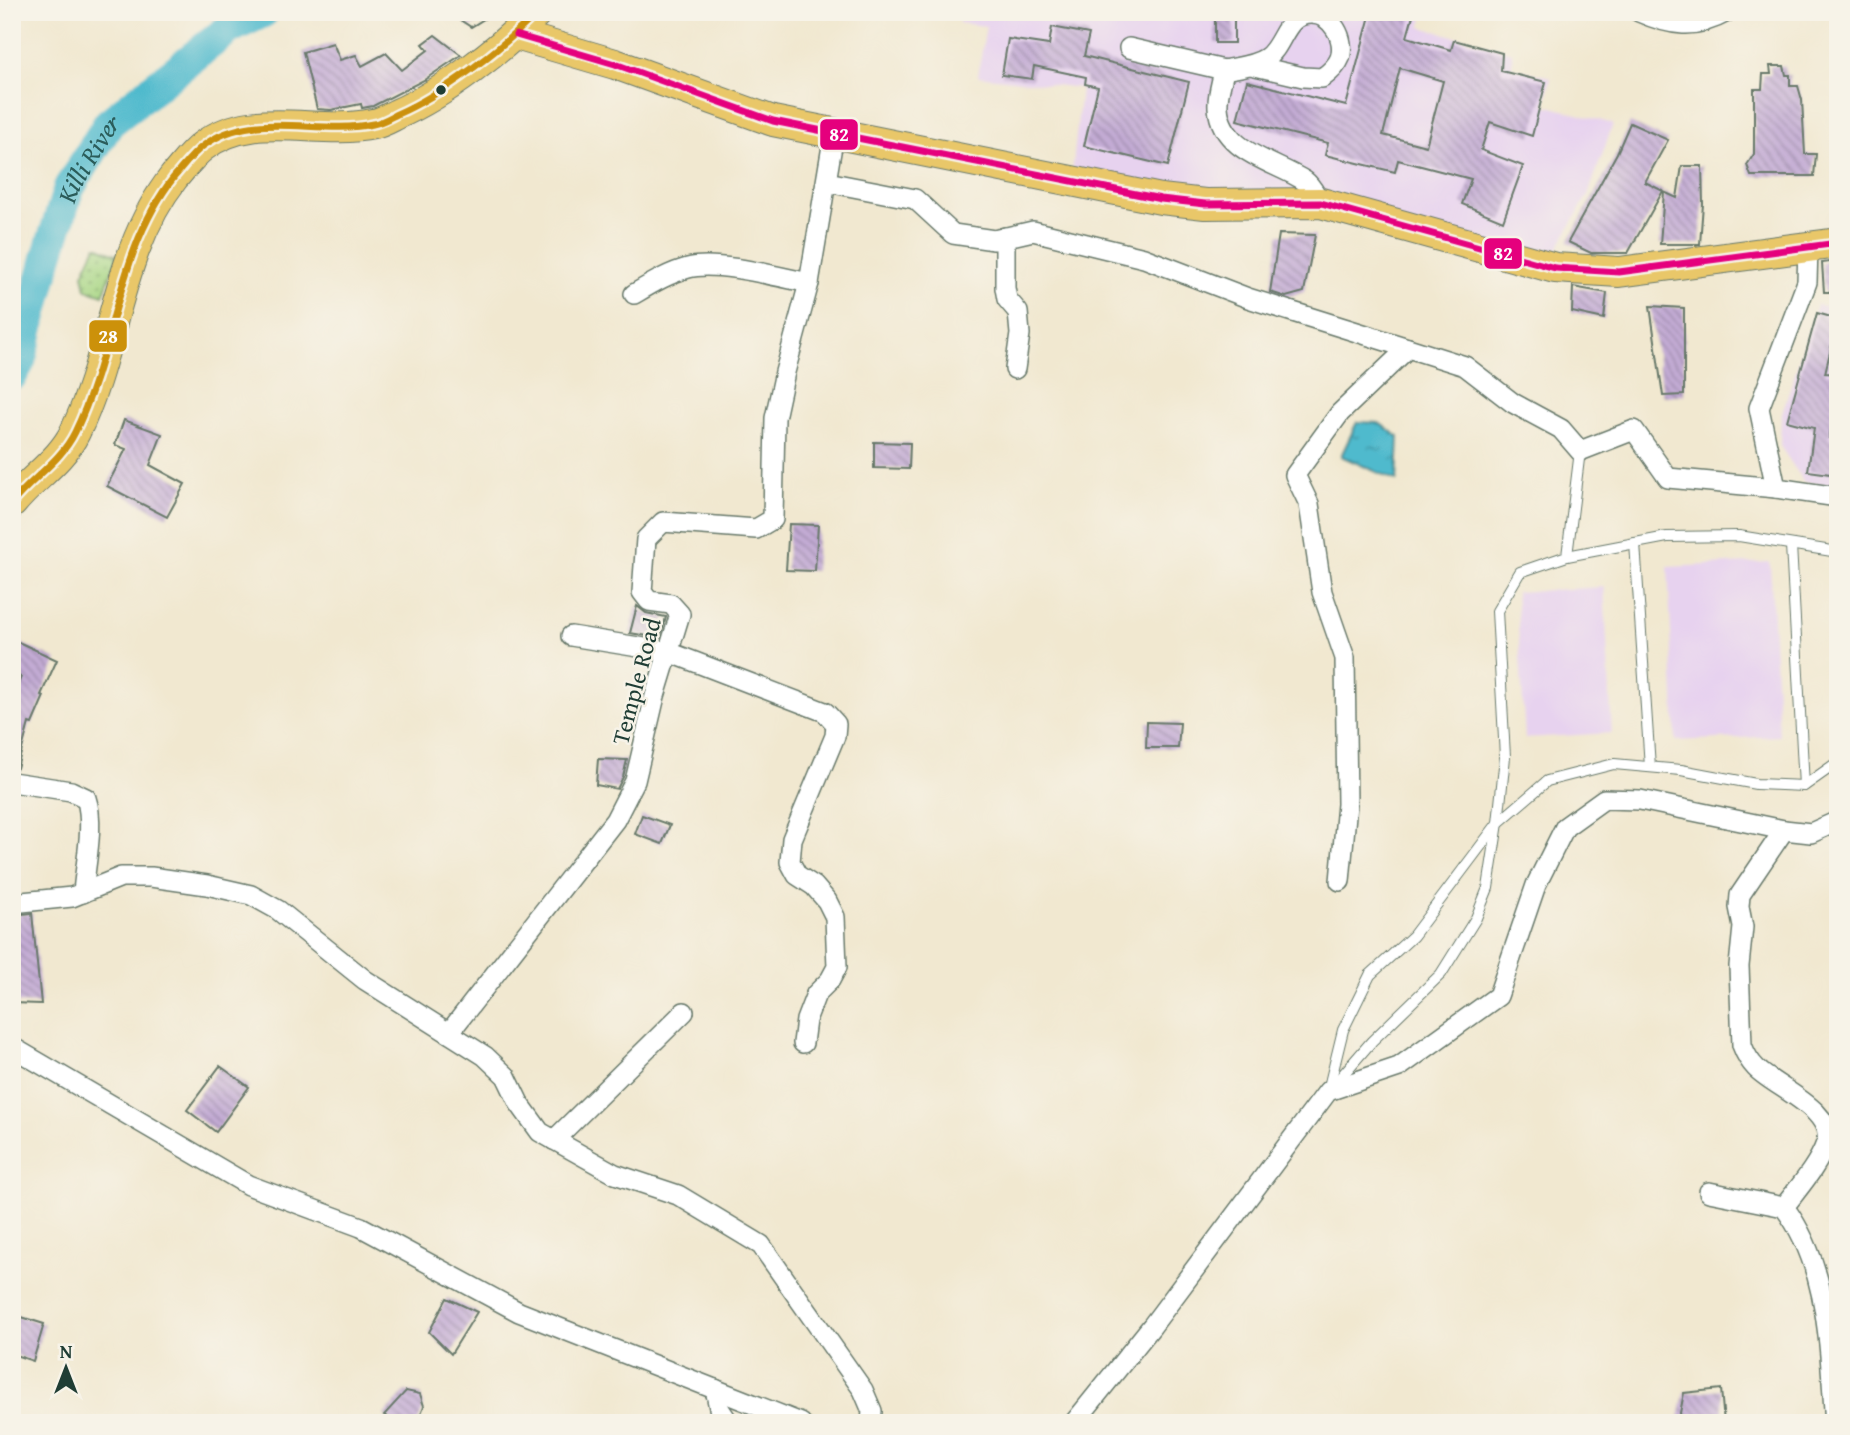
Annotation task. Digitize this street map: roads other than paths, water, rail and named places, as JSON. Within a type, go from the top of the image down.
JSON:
[{"type":"main road","points":[[12,503],[53,463],[74,434],[89,399],[130,260],[158,197],[202,146],[228,132],[272,124],[333,127],[374,124],[423,103],[516,35],[537,12]]},
{"type":"main road","points":[[516,35],[615,64],[773,121],[1161,199],[1205,204],[1321,203],[1555,268],[1619,272],[1838,243]]},
{"type":"street","points":[[1639,12],[1674,24],[1697,25],[1727,12]]},
{"type":"street","points":[[1129,48],[1224,70],[1251,65],[1268,57],[1288,25],[1300,16],[1313,14],[1325,18],[1339,33],[1342,47],[1339,60],[1322,78],[1303,77],[1251,65]]},
{"type":"street","points":[[1224,70],[1217,104],[1220,122],[1233,142],[1267,163],[1308,183],[1321,203]]},
{"type":"street","name":"Temple Road","points":[[449,1033],[615,820],[635,781],[655,696],[680,614],[671,604],[649,601],[642,592],[646,539],[663,522],[756,529],[773,519],[775,418],[809,283],[834,134]]},
{"type":"street","points":[[827,182],[915,199],[953,234],[994,240],[1034,231],[1144,258],[1248,298],[1465,366],[1513,403],[1561,429],[1580,451],[1634,430],[1668,478],[1838,497]]},
{"type":"street","points":[[1005,237],[1005,288],[1007,299],[1018,312],[1020,334],[1015,369]]},
{"type":"street","points":[[1776,488],[1759,408],[1807,282],[1808,247]]},
{"type":"street","points":[[634,294],[656,281],[691,267],[729,268],[809,283]]},
{"type":"street","points":[[1340,881],[1347,804],[1345,658],[1322,592],[1308,504],[1295,475],[1340,414],[1408,348]]},
{"type":"street","points":[[571,636],[669,652],[825,712],[836,724],[835,736],[792,839],[790,862],[797,875],[814,886],[827,901],[835,917],[837,967],[830,980],[816,994],[806,1020],[803,1043]]},
{"type":"street","points":[[12,782],[71,791],[86,798],[89,806],[89,827],[83,892]]},
{"type":"street","points":[[1074,1423],[1152,1326],[1328,1091],[1399,1067],[1498,996],[1536,886],[1565,827],[1604,799],[1640,800],[1784,830],[1811,833],[1838,821]]},
{"type":"street","points":[[1784,830],[1740,895],[1739,907],[1743,927],[1739,966],[1742,1045],[1746,1056],[1756,1069],[1819,1114],[1827,1126],[1827,1141],[1815,1164],[1784,1207]]},
{"type":"street","points":[[12,903],[52,900],[83,892],[121,877],[152,877],[251,895],[278,910],[365,979],[485,1056],[506,1076],[519,1104],[540,1132],[615,1174],[678,1195],[761,1245],[863,1390],[872,1411],[871,1423]]},
{"type":"street","points":[[554,1140],[684,1012]]},
{"type":"street","points":[[12,1047],[248,1185],[360,1227],[519,1312],[801,1423]]},
{"type":"street","points":[[1709,1192],[1784,1207],[1799,1226],[1827,1314],[1835,1423]]},
{"type":"street","points":[[715,1389],[719,1408],[729,1423]]},
{"type":"lane","points":[[1567,555],[1580,451]]},
{"type":"lane","points":[[1328,1091],[1372,1041],[1441,975],[1476,918],[1488,888],[1505,757],[1497,611],[1520,572],[1567,555],[1667,537],[1739,536],[1838,552]]},
{"type":"lane","points":[[1634,543],[1650,767]]},
{"type":"lane","points":[[1791,545],[1804,786]]},
{"type":"lane","points":[[1328,1091],[1343,1030],[1370,975],[1413,936],[1498,823],[1547,781],[1614,764],[1681,770],[1756,784],[1804,786],[1838,762]]},
{"type":"water","points":[[1357,422],[1379,423],[1399,437],[1397,481],[1341,456]]},
{"type":"waterway","name":"Killi River","points":[[12,375],[20,361],[69,188],[109,123],[230,28],[263,12]]}]
